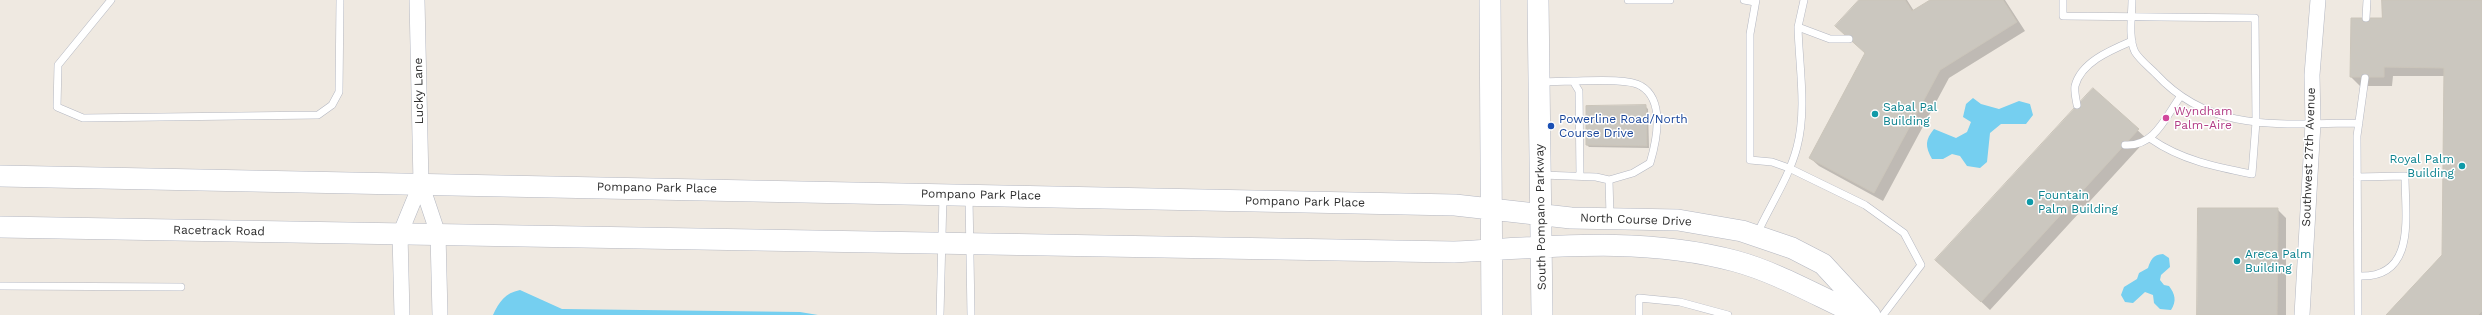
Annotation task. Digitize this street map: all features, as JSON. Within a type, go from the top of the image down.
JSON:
[{"type":"street","name":"Lucky Lane","points":[[417,0],[421,183]]},
{"type":"street","points":[[1490,0],[1492,315]]},
{"type":"street","name":"South Pompano Parkway","points":[[1538,0],[1542,315]]},
{"type":"street","name":"Southwest 27th Avenue","points":[[2302,315],[2313,123],[2312,75],[2318,0]]},
{"type":"street","points":[[0,176],[421,183]]},
{"type":"street","points":[[402,315],[400,234],[421,183]]},
{"type":"street","points":[[421,183],[438,234],[440,315]]},
{"type":"street","name":"Pompano Park Place","points":[[421,183],[1455,205],[1541,214]]},
{"type":"street","name":"North Course Drive","points":[[1541,214],[1571,218],[1678,220],[1722,226],[1757,235],[1792,248],[1823,264],[1870,315]]},
{"type":"street","name":"Racetrack Road","points":[[0,227],[438,234]]},
{"type":"street","points":[[438,234],[971,245],[1454,252],[1636,246],[1677,249],[1715,257],[1775,275],[1860,315]]},
{"type":"lane","points":[[111,0],[58,65],[57,108],[83,118],[318,115],[332,105],[339,92],[340,0]]},
{"type":"lane","points":[[1628,0],[1670,0]]},
{"type":"lane","points":[[1744,0],[1755,1],[1750,34],[1750,160],[1772,162],[1789,168],[1865,205],[1904,233],[1921,265],[1883,315]]},
{"type":"lane","points":[[1757,235],[1781,187],[1797,147],[1801,117],[1798,27],[1804,0]]},
{"type":"lane","points":[[2063,0],[2063,16],[2255,18],[2256,122],[2252,174],[2210,166],[2166,150],[2151,139]]},
{"type":"lane","points":[[2132,0],[2132,41],[2135,52],[2169,89],[2211,113],[2256,122],[2359,122]]},
{"type":"lane","points":[[2366,18],[2367,0]]},
{"type":"lane","points":[[1798,27],[1830,39],[1849,38]]},
{"type":"lane","points":[[2077,105],[2075,87],[2081,73],[2095,60],[2112,49],[2132,41]]},
{"type":"lane","points":[[2358,315],[2357,177],[2359,122],[2365,78]]},
{"type":"lane","points":[[1573,81],[1579,90],[1580,176]]},
{"type":"lane","points":[[1539,82],[1614,81],[1640,85],[1652,95],[1656,114],[1657,142],[1650,163],[1633,173],[1609,180],[1580,176],[1540,175]]},
{"type":"lane","points":[[2125,145],[2134,146],[2151,139],[2180,96]]},
{"type":"lane","points":[[2357,177],[2405,176],[2405,244],[2399,259],[2388,269],[2374,277],[2358,276]]},
{"type":"lane","points":[[1609,180],[1610,218]]},
{"type":"lane","points":[[940,315],[939,276],[943,244],[943,194]]},
{"type":"lane","points":[[969,194],[971,245],[970,315]]},
{"type":"lane","points":[[0,286],[180,287]]},
{"type":"lane","points":[[1639,315],[1639,298],[1680,302],[1728,315]]},
{"type":"water","points":[[1973,98],[1981,104],[1999,109],[2019,101],[2030,104],[2033,115],[2026,124],[2001,124],[1990,133],[1987,162],[1980,168],[1967,166],[1960,156],[1952,154],[1943,159],[1932,159],[1927,147],[1931,133],[1934,129],[1956,138],[1967,132],[1971,122],[1963,117],[1966,104]]},
{"type":"water","points":[[2163,254],[2169,258],[2170,267],[2161,275],[2160,280],[2164,285],[2169,286],[2173,292],[2175,301],[2171,310],[2160,309],[2154,303],[2153,295],[2145,292],[2133,303],[2125,302],[2121,295],[2124,287],[2137,279],[2139,273],[2148,268],[2151,260],[2155,256]]},
{"type":"water","points":[[520,290],[562,309],[800,312],[818,315],[493,315],[506,296]]},
{"type":"building","name":"Sabal Pal Building","points":[[1859,0],[1905,0],[1912,11],[1930,0],[2003,0],[2017,22],[1940,70],[1874,193],[1809,158],[1865,53],[1835,26]]},
{"type":"building","name":"Royal Palm Building","points":[[2382,0],[2482,0],[2482,311],[2478,315],[2386,315],[2442,255],[2444,68],[2384,67],[2384,77],[2350,77],[2351,18],[2382,18]]},
{"type":"building","name":"Fountain Palm Building","points":[[2093,88],[2139,129],[1981,302],[1935,260]]},
{"type":"building","points":[[1646,105],[1647,146],[1586,145],[1586,106]]},
{"type":"building","name":"Areca Palm Building","points":[[2198,208],[2278,208],[2277,315],[2197,315]]},
{"type":"place","name":"Sabal Pal Building","points":[[1875,114]]},
{"type":"place","name":"Wyndham Palm-Aire","points":[[2166,118]]},
{"type":"place","name":"Powerline Road/North Course Drive","points":[[1551,126]]},
{"type":"place","name":"Royal Palm Building","points":[[2462,166]]},
{"type":"place","name":"Fountain Palm Building","points":[[2030,202]]},
{"type":"place","name":"Areca Palm Building","points":[[2237,261]]}]
